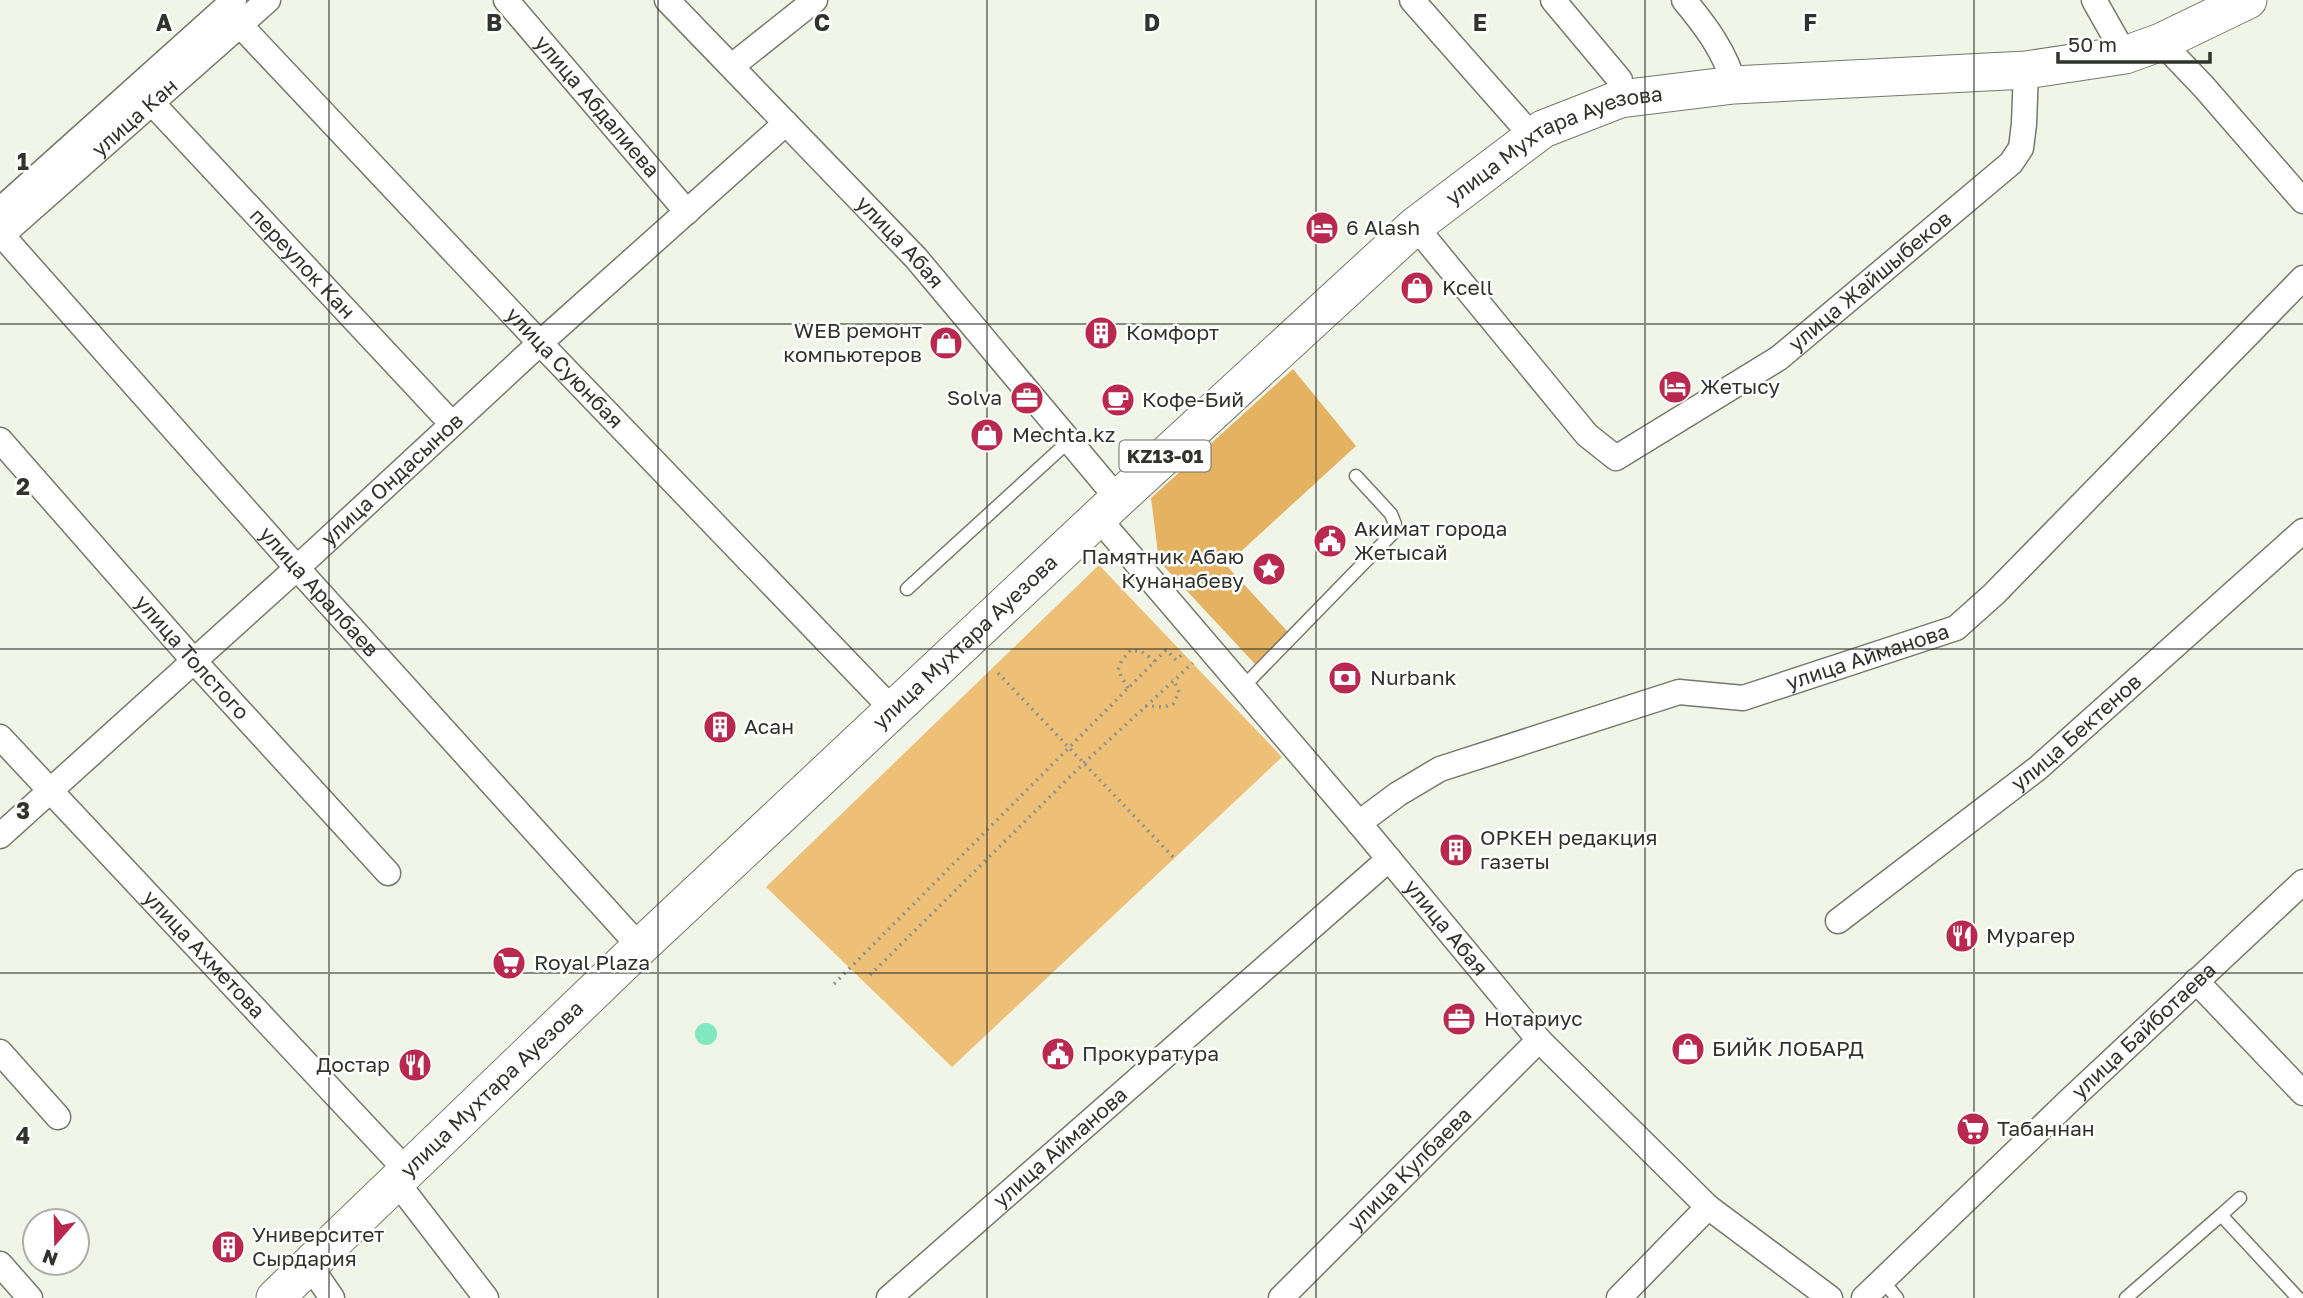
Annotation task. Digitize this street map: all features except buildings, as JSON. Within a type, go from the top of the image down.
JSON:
[{"type":"main road","name":"улица Мухтара Ауезова","points":[[275,1298],[640,947],[1415,226],[1532,136],[1543,129],[1620,99],[1734,85],[2026,70],[2125,55],[2161,42],[2248,0]]},
{"type":"street","name":"улица Кан","points":[[0,210],[234,0]]},
{"type":"street","name":"улица Кан","points":[[1,235],[268,0]]},
{"type":"street","name":"улица Абдалиева","points":[[506,0],[687,212]]},
{"type":"street","name":"улица Абая","points":[[667,0],[916,258],[1069,441],[1109,509],[1206,643],[1539,1040],[1708,1208],[1830,1298]]},
{"type":"street","points":[[732,66],[815,0]]},
{"type":"street","points":[[1412,0],[1532,136]]},
{"type":"street","points":[[1553,0],[1620,80],[1620,99]]},
{"type":"street","points":[[1684,0],[1706,26],[1731,70],[1734,85]]},
{"type":"street","points":[[2094,0],[2125,55]]},
{"type":"street","name":"улица Суюнбая","points":[[240,25],[540,343],[893,710]]},
{"type":"street","points":[[2161,42],[2303,201]]},
{"type":"street","name":"улица Жайшыбеков","points":[[1415,226],[1587,435],[1616,458],[1779,358],[2011,163],[2021,148],[2026,70]]},
{"type":"street","name":"переулок Кан","points":[[152,103],[452,424]]},
{"type":"street","name":"улица Ондасынов","points":[[0,836],[540,343],[786,123]]},
{"type":"street","name":"улица Аралбаев","points":[[1,235],[296,568],[640,947]]},
{"type":"street","name":"улица Айманова","points":[[1359,823],[1440,769],[1464,761],[1679,692],[1743,698],[1956,628],[2003,584],[2303,278]]},
{"type":"street","name":"улица Толстого","points":[[0,440],[194,661],[388,873]]},
{"type":"street","name":"улица Бектенов","points":[[1838,921],[2038,768],[2303,531]]},
{"type":"street","name":"улица Ахметова","points":[[0,737],[401,1176],[486,1298]]},
{"type":"street","name":"улица Айманова","points":[[889,1298],[1389,859]]},
{"type":"street","name":"улица Байботаева","points":[[1864,1298],[1890,1290],[2196,981],[2303,882]]},
{"type":"street","points":[[2196,981],[2303,1093]]},
{"type":"street","name":"улица Кулбаева","points":[[1281,1298],[1539,1040]]},
{"type":"street","points":[[0,1052],[58,1117]]},
{"type":"street","points":[[1619,1298],[1708,1208]]},
{"type":"street","points":[[0,1264],[30,1298]]},
{"type":"street","points":[[310,1266],[332,1298]]},
{"type":"lane","points":[[907,589],[1069,441]]},
{"type":"lane","points":[[1243,687],[1392,534],[1395,524],[1391,514],[1356,476]]},
{"type":"lane","points":[[2126,1298],[2240,1198]]},
{"type":"lane","points":[[2221,1216],[2298,1298]]},
{"type":"path","points":[[834,984],[1166,650],[1176,660],[1206,643]]},
{"type":"path","points":[[870,975],[1084,763],[1173,679],[1206,643]]},
{"type":"path","points":[[1128,688],[1118,670],[1131,650],[1142,652],[1155,661]]},
{"type":"path","points":[[998,673],[1175,859]]},
{"type":"path","points":[[1145,706],[1164,707],[1174,704],[1179,692],[1173,679]]},
{"type":"shaded area","points":[[1293,369],[1356,446],[1226,565],[1289,633],[1255,664],[1159,561],[1151,498]]},
{"type":"shaded area","points":[[1099,565],[1282,757],[952,1067],[766,887]]},
{"type":"shaded area","points":[[706,1023],[714,1026],[717,1034],[714,1042],[706,1045],[698,1042],[695,1034],[698,1026]]},
{"type":"place","name":"6 Alash","points":[[1322,228]]},
{"type":"place","name":"Kcell","points":[[1417,288]]},
{"type":"place","name":"Комфорт","points":[[1101,333]]},
{"type":"place","name":"WEB ремонт компьютеров","points":[[946,343]]},
{"type":"place","name":"Жетысу","points":[[1675,387]]},
{"type":"place","name":"Solva","points":[[1027,398]]},
{"type":"place","name":"Кофе-Бий","points":[[1118,400]]},
{"type":"place","name":"Mechta.kz","points":[[987,435]]},
{"type":"place","name":"Акимат города Жетысай","points":[[1330,541]]},
{"type":"place","name":"Памятник Абаю Кунанабеву","points":[[1269,569]]},
{"type":"place","name":"Nurbank","points":[[1345,678]]},
{"type":"place","name":"Асан","points":[[720,727]]},
{"type":"place","name":"ОРКЕН редакция газеты","points":[[1456,850]]},
{"type":"place","name":"Мурагер","points":[[1962,936]]},
{"type":"place","name":"Royal Plaza","points":[[509,963]]},
{"type":"place","name":"Нотариус","points":[[1459,1019]]},
{"type":"place","name":"БИЙК ЛОБАРД","points":[[1688,1049]]},
{"type":"place","name":"Прокуратура","points":[[1058,1054]]},
{"type":"place","name":"Достар","points":[[415,1065]]},
{"type":"place","name":"Табаннан","points":[[1973,1129]]},
{"type":"place","name":"Университет Сырдария","points":[[228,1247]]}]
